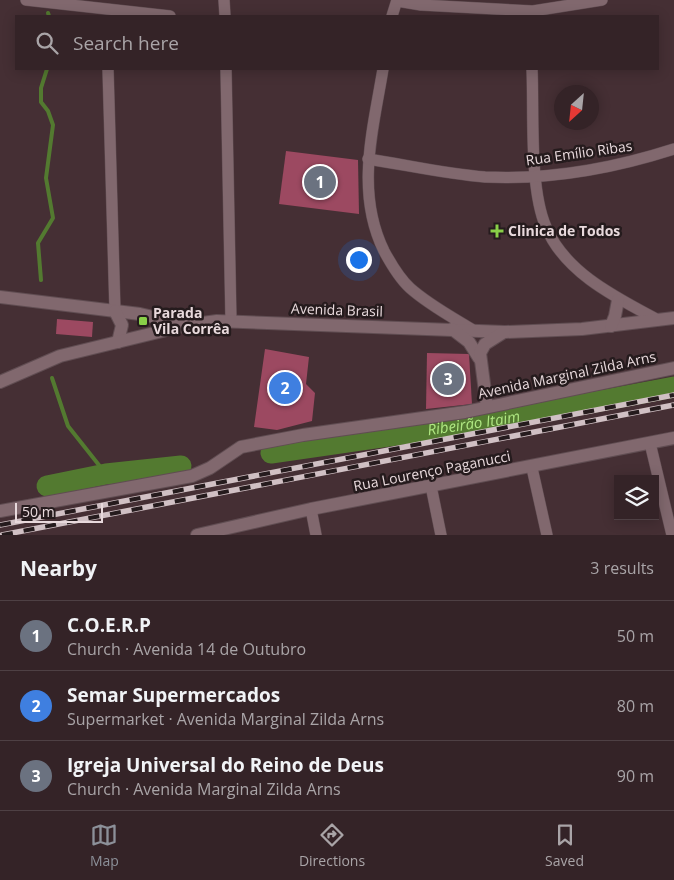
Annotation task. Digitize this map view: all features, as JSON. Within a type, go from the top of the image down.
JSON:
[{"type":"main road","name":"Avenida Brasil","points":[[0,297],[115,311],[188,325],[231,321],[505,332],[610,326],[674,318]]},
{"type":"main road","points":[[610,326],[615,316],[618,300]]},
{"type":"main road","points":[[115,311],[122,325],[118,342]]},
{"type":"main road","points":[[0,382],[60,356],[188,325]]},
{"type":"main road","points":[[452,329],[469,342],[479,358],[487,407]]},
{"type":"main road","points":[[479,358],[485,344],[505,332]]},
{"type":"main road","name":"Avenida Marginal Zilda Arns","points":[[0,512],[192,476],[210,468],[241,447],[487,407],[674,368]]},
{"type":"main road","name":"Rua Lourenço Paganucci","points":[[197,535],[311,509],[532,468],[674,438]]},
{"type":"street","points":[[26,0],[162,15]]},
{"type":"street","points":[[224,0],[225,15]]},
{"type":"street","points":[[392,15],[397,0],[421,5],[532,9],[602,0]]},
{"type":"street","points":[[108,70],[115,311]]},
{"type":"street","points":[[226,70],[231,321]]},
{"type":"street","points":[[383,70],[368,159],[370,208],[375,232],[388,259],[409,287],[427,302],[473,330]]},
{"type":"street","points":[[532,70],[538,202],[546,228],[560,252],[588,278],[618,300],[658,320]]},
{"type":"street","name":"Rua Emílio Ribas","points":[[368,159],[486,177],[536,176],[634,161],[674,149]]},
{"type":"street","points":[[650,443],[672,535]]},
{"type":"street","points":[[532,468],[547,535]]},
{"type":"street","points":[[431,486],[441,535]]},
{"type":"street","points":[[311,509],[316,535]]},
{"type":"building","points":[[286,151],[358,160],[359,214],[279,204]]},
{"type":"building","points":[[57,319],[93,322],[92,337],[56,334]]},
{"type":"building","points":[[265,349],[309,357],[306,384],[315,393],[312,421],[277,430],[254,427]]},
{"type":"building","points":[[427,353],[469,354],[472,404],[426,409]]},
{"type":"waterway","points":[[41,280],[38,243],[53,218],[46,178],[53,125],[48,111],[41,102],[41,88],[47,70]]},
{"type":"waterway","points":[[52,378],[68,426],[106,474]]},
{"type":"waterway","name":"Ribeirão Itaim","points":[[271,453],[499,420],[674,387]]},
{"type":"waterway","name":"Ribeirão Itaim","points":[[47,486],[106,474],[181,466]]},
{"type":"railway","points":[[0,525],[674,395]]},
{"type":"railway","points":[[2,535],[674,405]]},
{"type":"place","name":"C.O.E.R.P","points":[[320,182]]},
{"type":"place","name":"Clinica de Todos","points":[[497,231]]},
{"type":"place","name":"Parada Vila Corrêa","points":[[143,321]]},
{"type":"place","name":"Igreja Universal do Reino de Deus","points":[[448,379]]},
{"type":"place","name":"Semar Supermercados","points":[[285,388]]}]
